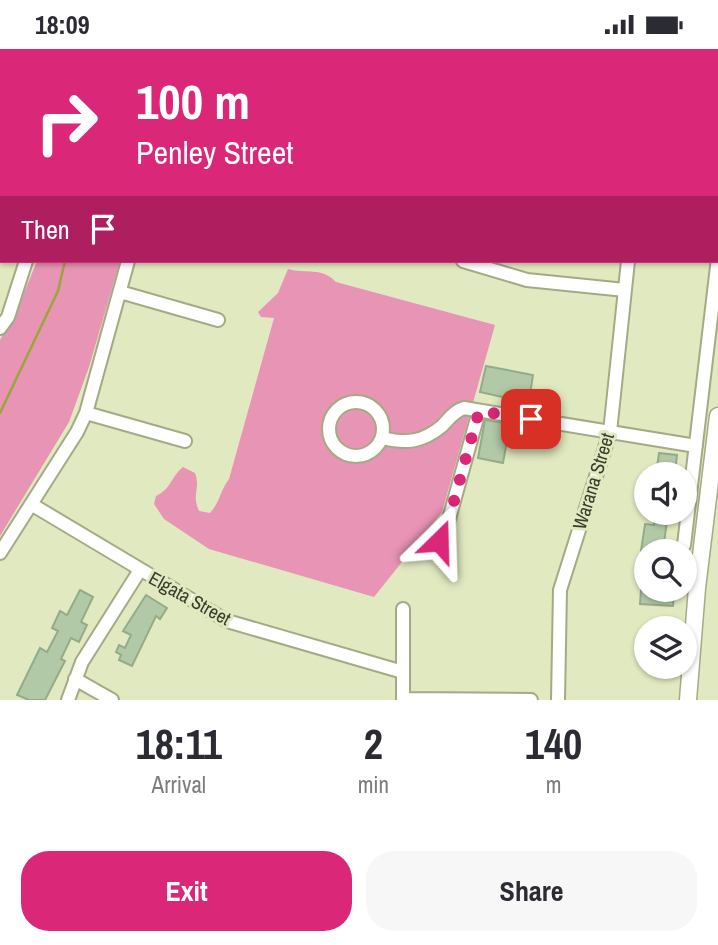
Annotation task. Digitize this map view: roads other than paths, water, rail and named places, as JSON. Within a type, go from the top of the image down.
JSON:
[{"type":"main road","points":[[688,700],[697,588],[718,416]]},
{"type":"street","points":[[0,328],[8,317],[25,263]]},
{"type":"street","points":[[0,553],[86,414],[127,263]]},
{"type":"street","points":[[470,263],[527,280],[625,290]]},
{"type":"street","name":"Warana Street","points":[[558,700],[560,590],[610,432],[628,263]]},
{"type":"street","points":[[685,539],[714,325],[718,263]]},
{"type":"street","points":[[120,292],[219,320]]},
{"type":"street","points":[[364,403],[372,407],[383,421],[383,438],[372,453],[363,456],[344,454],[331,441],[330,423],[339,408],[347,404],[364,403]]},
{"type":"street","points":[[383,438],[401,443],[412,442],[434,432],[460,409],[696,446]]},
{"type":"street","points":[[439,541],[449,519],[479,411]]},
{"type":"street","points":[[86,414],[184,441]]},
{"type":"street","name":"Elgata Street","points":[[31,504],[227,621],[403,672]]},
{"type":"street","points":[[68,700],[82,661],[140,569]]},
{"type":"street","points":[[403,609],[402,699],[531,700]]},
{"type":"street","points":[[75,679],[111,700]]},
{"type":"waterway","points":[[0,413],[58,291],[65,263]]}]
